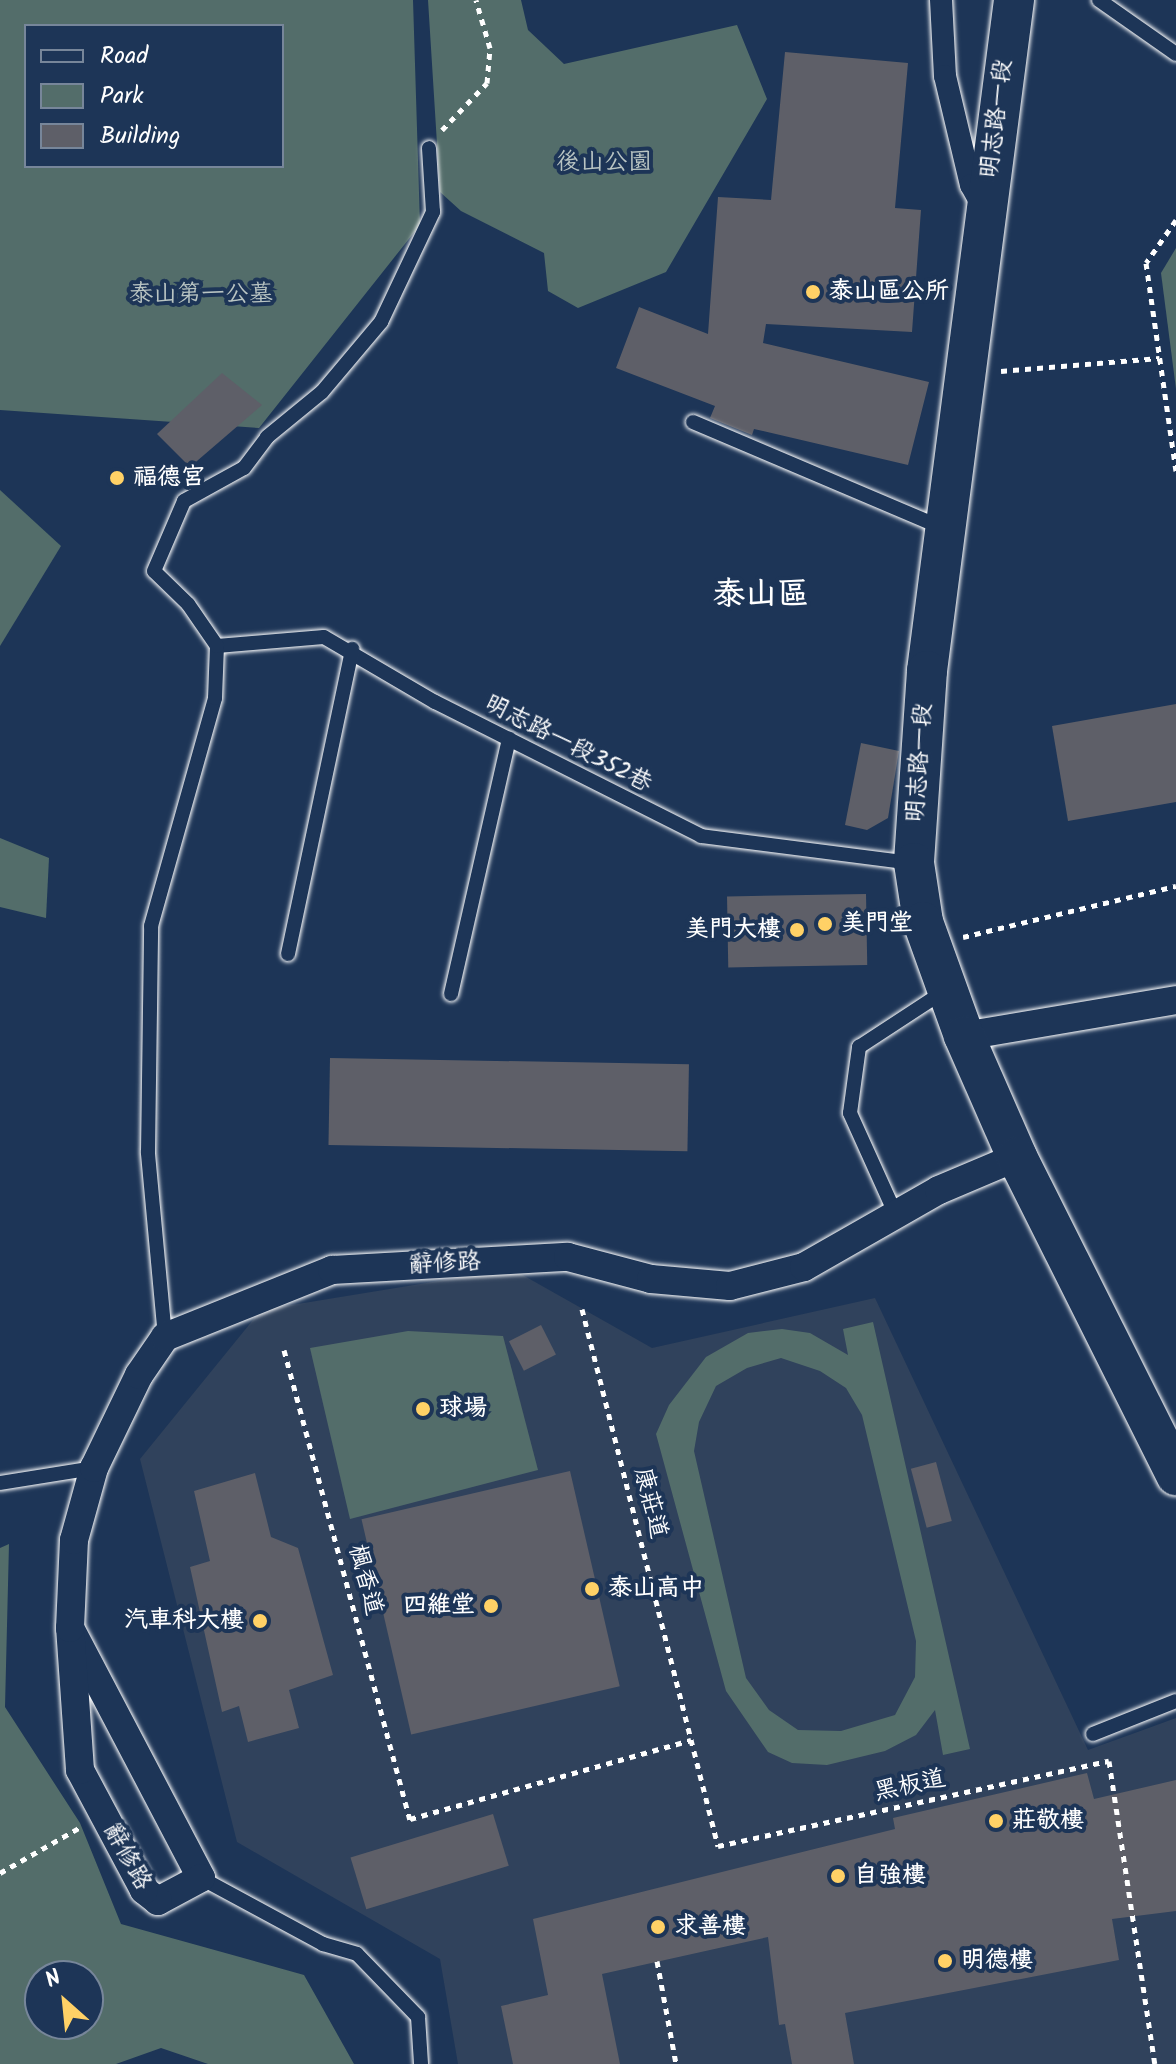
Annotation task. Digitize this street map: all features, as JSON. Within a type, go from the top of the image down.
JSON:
[{"type":"main road","name":"明志路一段","points":[[1014,0],[985,210],[916,781],[914,863],[930,939],[964,1036],[1017,1157],[1176,1475]]},
{"type":"street","points":[[941,0],[945,76],[971,185],[985,210]]},
{"type":"street","points":[[964,1036],[1176,1000]]},
{"type":"street","name":"辭修路","points":[[201,1878],[158,1901],[150,1899],[104,1814],[75,1750],[70,1628],[74,1540],[94,1468],[139,1375],[165,1337],[332,1270],[568,1257],[651,1279],[730,1286],[804,1267],[939,1190],[1017,1157]]},
{"type":"street","points":[[70,1628],[201,1878]]},
{"type":"lane","points":[[1099,0],[1176,54]]},
{"type":"lane","points":[[165,1337],[148,1152],[151,926],[215,698],[217,646],[188,604],[154,571],[184,501],[244,468],[267,437],[322,392],[381,322],[433,212],[429,148]]},
{"type":"lane","points":[[693,422],[946,529]]},
{"type":"lane","name":"明志路一段352巷","points":[[217,646],[324,637],[352,649],[435,702],[701,836],[914,863]]},
{"type":"lane","points":[[288,954],[352,649]]},
{"type":"lane","points":[[451,994],[509,739]]},
{"type":"lane","points":[[896,1215],[850,1113],[859,1047],[947,989]]},
{"type":"lane","points":[[0,1483],[94,1468]]},
{"type":"lane","points":[[1093,1734],[1176,1701]]},
{"type":"lane","points":[[201,1878],[323,1944],[357,1954],[418,2017],[421,2064]]},
{"type":"path","points":[[429,148],[487,83],[490,48],[476,0]]},
{"type":"path","points":[[1176,220],[1146,263],[1176,471]]},
{"type":"path","points":[[966,373],[1159,358]]},
{"type":"path","points":[[930,939],[974,936],[1176,886]]},
{"type":"path","name":"康莊道","points":[[582,1309],[718,1846]]},
{"type":"path","name":"楓香道","points":[[284,1350],[410,1819],[691,1740]]},
{"type":"path","name":"黑板道","points":[[718,1846],[1109,1761],[1155,2064]]},
{"type":"path","points":[[0,1873],[104,1814]]},
{"type":"path","points":[[657,1961],[676,2064]]},
{"type":"shaded area","name":"泰山高中","points":[[512,1269],[652,1348],[875,1298],[1088,1750],[1176,1718],[1176,2064],[458,2064],[440,1959],[237,1842],[140,1459],[261,1310]]},
{"type":"green space","name":"泰山第一公墓","points":[[0,0],[413,0],[420,225],[259,428],[0,410]]},
{"type":"green space","name":"後山公園","points":[[428,0],[521,0],[528,30],[564,64],[737,25],[767,99],[666,272],[578,308],[548,291],[544,253],[461,211],[440,192]]},
{"type":"green space","points":[[1176,248],[1176,389],[1161,273]]},
{"type":"green space","points":[[0,490],[61,546],[0,646]]},
{"type":"green space","points":[[0,838],[49,858],[46,918],[0,907]]},
{"type":"green space","points":[[873,1322],[970,1749],[943,1755],[935,1710],[916,1735],[885,1751],[827,1765],[792,1763],[768,1752],[726,1691],[656,1434],[669,1405],[706,1357],[748,1333],[782,1329],[810,1333],[848,1355],[843,1329]],"holes":[[[781,1358],[820,1371],[846,1388],[862,1415],[916,1641],[915,1677],[895,1715],[841,1731],[798,1730],[769,1710],[746,1678],[694,1451],[699,1422],[716,1386],[747,1368]]]},
{"type":"green space","name":"球場","points":[[408,1331],[503,1336],[538,1470],[350,1519],[310,1348]]},
{"type":"green space","points":[[9,1544],[5,1707],[80,1823],[121,1924],[304,1975],[354,2064],[208,2064],[161,2048],[116,2064],[0,2064],[0,1548]]},
{"type":"building","points":[[785,52],[908,63],[895,208],[921,210],[912,332],[766,324],[763,343],[929,382],[908,465],[754,429],[752,435],[710,418],[715,406],[616,368],[639,307],[708,334],[718,197],[771,200]]},
{"type":"building","points":[[222,373],[262,405],[190,467],[157,434]]},
{"type":"building","points":[[1176,704],[1176,802],[1068,821],[1052,726]]},
{"type":"building","points":[[861,743],[899,751],[888,818],[867,830],[845,825]]},
{"type":"building","name":"美門大樓","points":[[866,894],[867,965],[728,967],[727,896]]},
{"type":"building","points":[[330,1058],[689,1064],[687,1151],[328,1145]]},
{"type":"building","points":[[541,1325],[556,1354],[524,1371],[509,1341]]},
{"type":"building","points":[[936,1462],[952,1521],[927,1528],[911,1469]]},
{"type":"building","name":"四維堂","points":[[570,1471],[620,1686],[411,1734],[361,1519]]},
{"type":"building","name":"汽車科大樓","points":[[255,1473],[271,1537],[298,1548],[333,1675],[289,1690],[299,1728],[248,1742],[239,1706],[222,1712],[190,1567],[210,1561],[194,1491]]},
{"type":"building","points":[[1087,1773],[1094,1799],[1176,1780],[1176,1911],[1112,1919],[1119,1960],[845,2013],[854,2064],[792,2064],[785,2024],[779,2025],[768,1937],[602,1974],[620,2064],[513,2064],[501,2006],[548,1995],[533,1919],[895,1829],[893,1818]]},
{"type":"building","points":[[493,1814],[509,1866],[366,1909],[351,1858]]},
{"type":"place","name":"泰山區公所","points":[[813,292]]},
{"type":"place","name":"福德宮","points":[[117,478]]},
{"type":"place","name":"美門堂","points":[[825,924]]},
{"type":"place","name":"美門大樓","points":[[797,930]]},
{"type":"place","name":"球場","points":[[423,1409]]},
{"type":"place","name":"泰山高中","points":[[592,1589]]},
{"type":"place","name":"四維堂","points":[[491,1606]]},
{"type":"place","name":"汽車科大樓","points":[[260,1621]]},
{"type":"place","name":"莊敬樓","points":[[996,1821]]},
{"type":"place","name":"自強樓","points":[[838,1876]]},
{"type":"place","name":"求善樓","points":[[658,1927]]},
{"type":"place","name":"明德樓","points":[[945,1961]]},
{"type":"district","name":"泰山區","points":[[761,596]]}]
